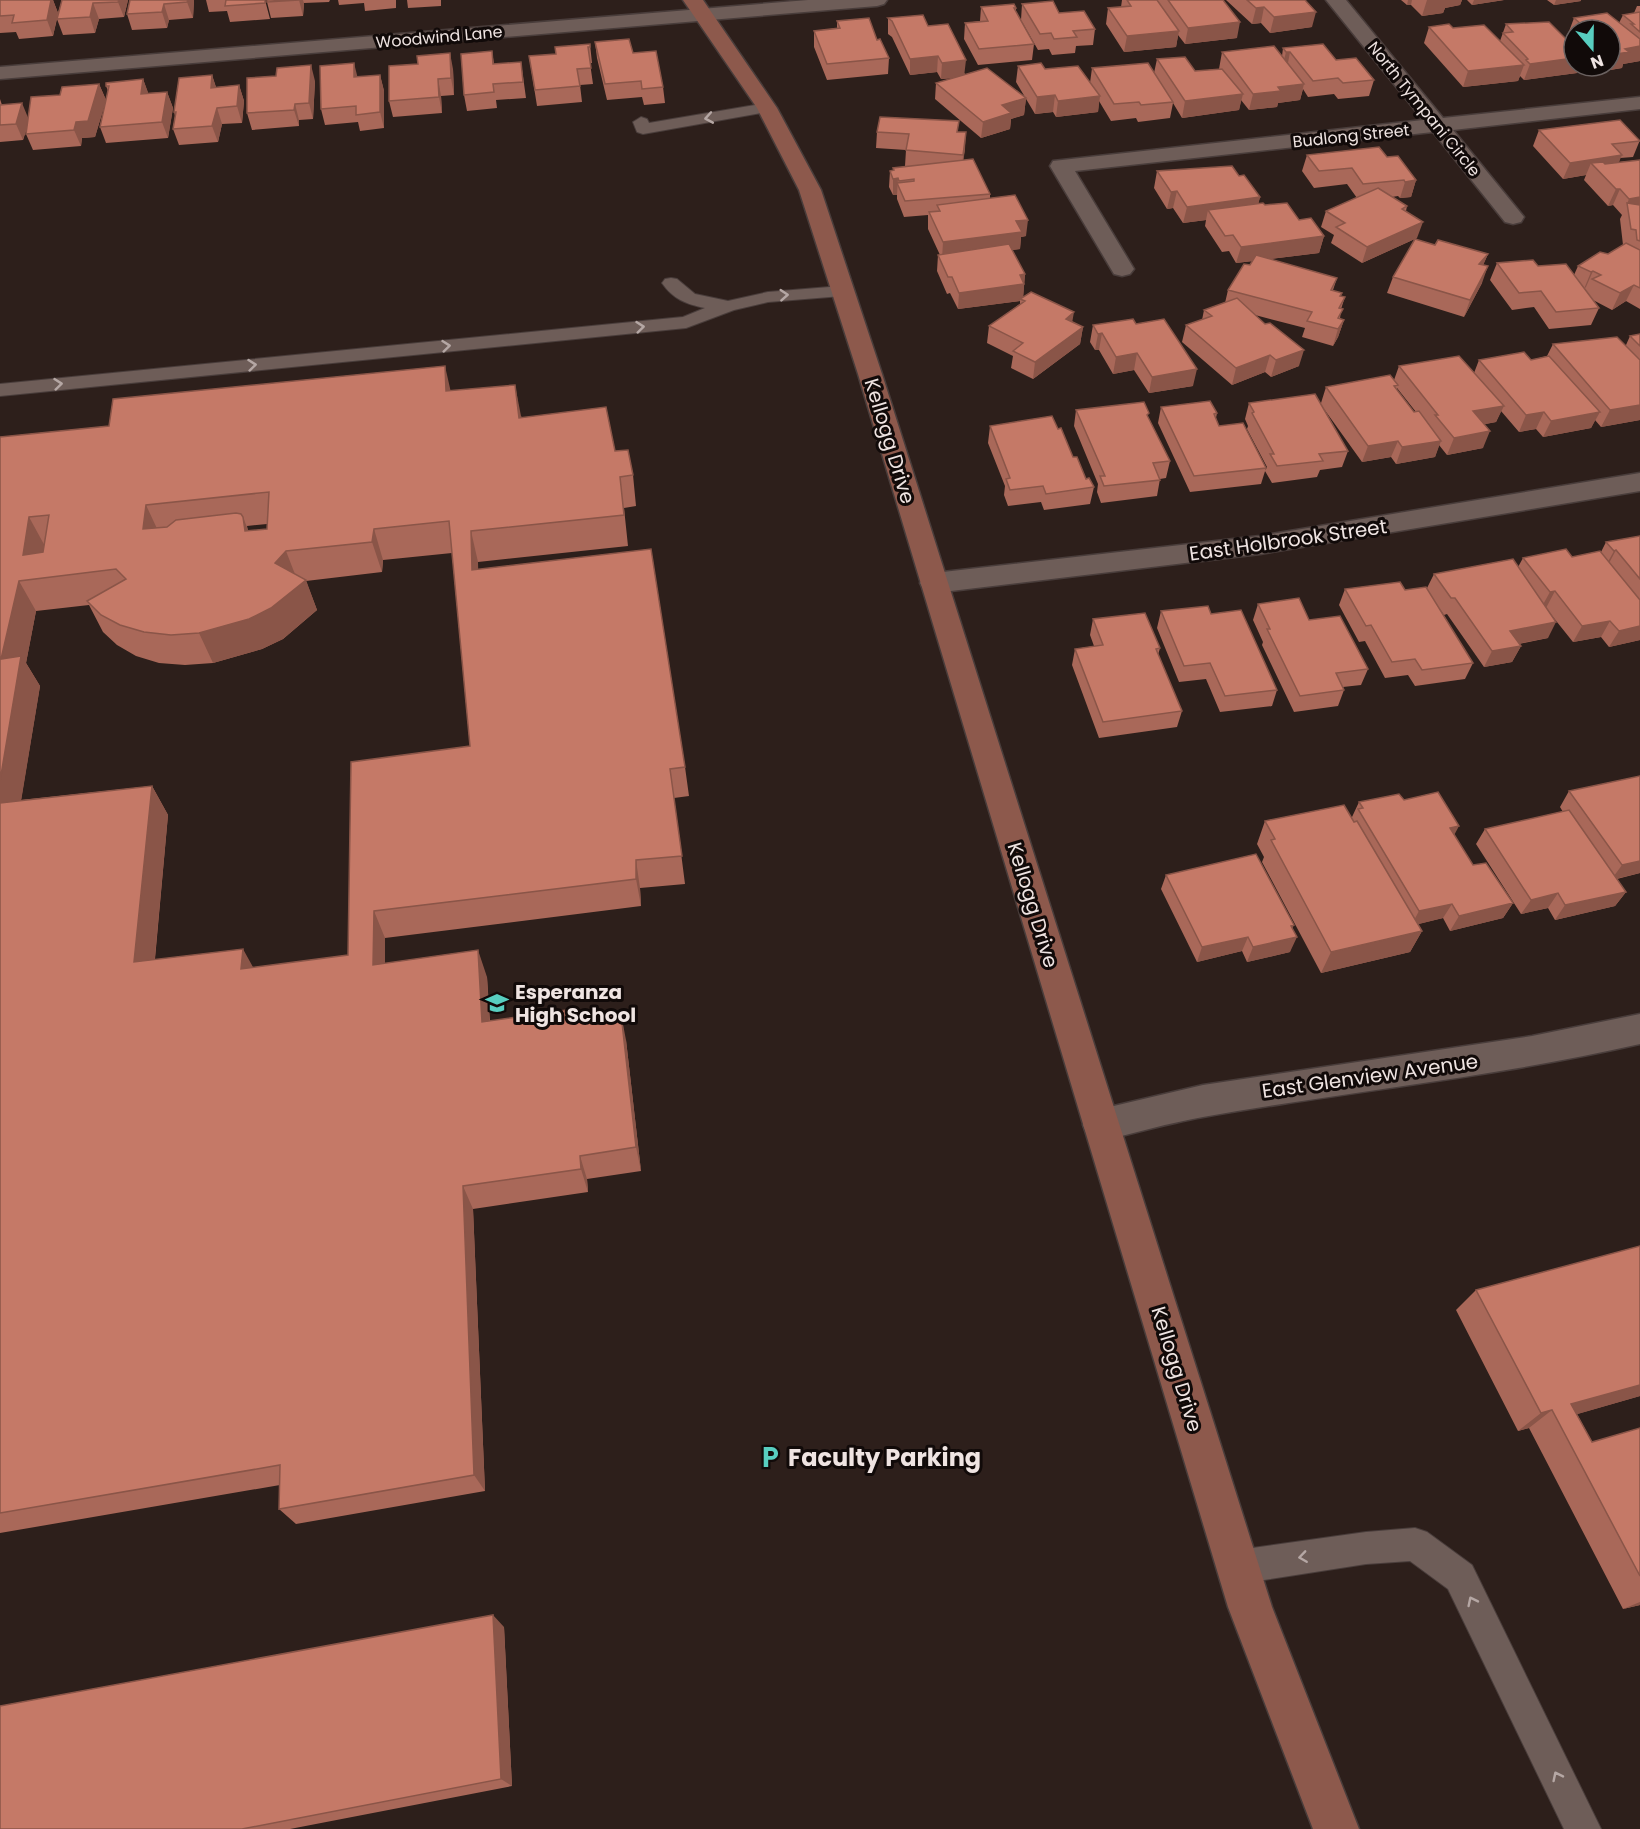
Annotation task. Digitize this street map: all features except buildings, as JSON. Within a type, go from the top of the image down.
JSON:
[{"type":"main road","name":"Kellogg Drive","points":[[698,8],[766,108],[810,190],[934,583],[1250,1607],[1336,1829]]},
{"type":"street","name":"Woodwind Lane","points":[[0,73],[698,8],[877,0]]},
{"type":"street","name":"North Tympani Circle","points":[[1336,0],[1513,217]]},
{"type":"street","name":"Budlong Street","points":[[1122,269],[1061,166],[1640,103]]},
{"type":"street","name":"East Holbrook Street","points":[[934,583],[1260,545],[1369,529],[1640,482]]},
{"type":"street","name":"East Glenview Avenue","points":[[1101,1125],[1202,1101],[1510,1056],[1583,1043],[1640,1029]]},
{"type":"lane","points":[[641,122],[642,129],[766,108]]},
{"type":"lane","points":[[671,283],[677,293],[696,302],[728,306]]},
{"type":"lane","points":[[0,390],[686,322],[728,306],[768,297],[842,291]]},
{"type":"lane","points":[[1238,1567],[1366,1548],[1415,1544],[1460,1577],[1583,1829]]},
{"type":"place","name":"Esperanza High School","points":[[497,1003]]},
{"type":"place","name":"Faculty Parking","points":[[770,1457]]}]
